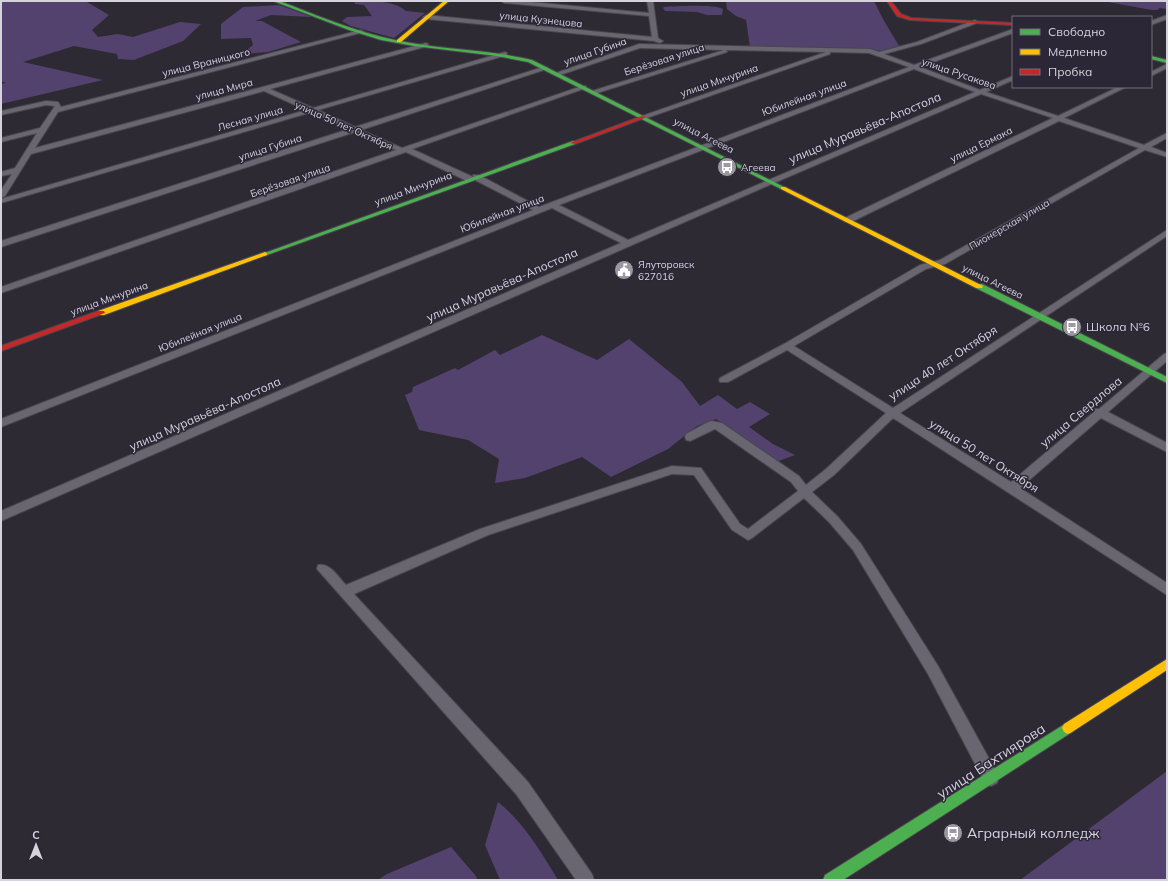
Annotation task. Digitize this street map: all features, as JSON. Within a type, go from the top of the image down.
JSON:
[{"type":"street","name":"улица Агеева","points":[[275,1],[362,32],[399,41],[505,54],[530,60],[1167,380]]},
{"type":"street","points":[[399,41],[447,1]]},
{"type":"street","points":[[504,1],[652,15]]},
{"type":"street","points":[[650,1],[655,39],[665,46],[834,51]]},
{"type":"street","points":[[889,1],[899,15],[910,19],[1012,24]]},
{"type":"street","name":"улица Кузнецова","points":[[426,17],[655,39]]},
{"type":"street","points":[[1152,23],[1167,17]]},
{"type":"street","points":[[880,54],[919,43],[975,22]]},
{"type":"street","name":"Юбилейная улица","points":[[1,423],[539,210],[1012,31]]},
{"type":"street","name":"улица Враницкого","points":[[1,112],[46,103],[56,103],[57,108],[362,32]]},
{"type":"street","name":"улица Мира","points":[[29,152],[426,45]]},
{"type":"street","name":"улица Губина","points":[[558,74],[638,46],[665,46]]},
{"type":"street","name":"Берёзовая улица","points":[[594,92],[713,54],[741,48]]},
{"type":"street","name":"улица Русакова","points":[[834,51],[870,51],[880,54],[981,92],[1167,155]]},
{"type":"street","name":"улица Мичурина","points":[[1,349],[473,178],[834,51]]},
{"type":"street","name":"Лесная улица","points":[[1,201],[505,54]]},
{"type":"street","points":[[1152,57],[1167,62]]},
{"type":"street","points":[[1152,74],[1167,66]]},
{"type":"street","name":"улица Губина","points":[[1,244],[545,68]]},
{"type":"street","name":"улица Муравьёва-Апостола","points":[[1,516],[627,243],[1012,78]]},
{"type":"street","name":"Берёзовая улица","points":[[1,290],[584,87]]},
{"type":"street","name":"улица 50 лет Октября","points":[[264,88],[356,130],[473,178],[539,210]]},
{"type":"street","name":"улица Ермака","points":[[848,220],[1121,88]]},
{"type":"street","points":[[1,196],[57,108]]},
{"type":"street","points":[[1,140],[42,130]]},
{"type":"street","name":"Пионерская улица","points":[[724,380],[787,346],[923,267],[933,263],[942,262],[1167,135]]},
{"type":"street","points":[[1,174],[17,170]]},
{"type":"street","points":[[554,205],[627,243]]},
{"type":"street","name":"улица 40 лет Октября","points":[[344,592],[484,532],[672,470],[697,472],[736,527],[748,534],[830,472],[892,413],[1167,232]]},
{"type":"street","name":"улица 50 лет Октября","points":[[787,346],[1012,488],[1167,590]]},
{"type":"street","name":"улица Свердлова","points":[[1012,488],[1099,412],[1167,356]]},
{"type":"street","points":[[1099,412],[1167,448]]},
{"type":"street","points":[[690,437],[712,425],[718,426],[795,479],[805,492],[833,519],[857,547],[933,670],[991,778]]},
{"type":"street","points":[[323,569],[522,788],[586,880]]},
{"type":"street","name":"улица Бахтиярова","points":[[830,880],[1167,664]]},
{"type":"shaded area","points":[[1,1],[87,2],[109,15],[92,30],[98,37],[118,34],[133,37],[180,22],[201,24],[183,41],[134,60],[118,59],[117,54],[74,46],[23,62],[103,80],[1,104],[1,84],[6,83],[1,81]]},
{"type":"shaded area","points":[[354,1],[389,3],[401,7],[406,11],[425,13],[394,38],[351,26],[342,21],[347,17],[372,16],[364,5],[355,4]]},
{"type":"shaded area","points":[[726,1],[874,1],[899,46],[883,51],[750,47],[746,20],[736,16],[727,9]]},
{"type":"shaded area","points":[[1102,1],[1167,1],[1167,9],[1159,8],[1158,10],[1152,10]]},
{"type":"shaded area","points":[[279,5],[312,17],[271,15],[255,21],[262,21],[301,42],[268,52],[241,54],[253,45],[251,38],[221,39],[221,24],[243,7]]},
{"type":"shaded area","points":[[712,6],[723,9],[722,15],[707,15],[697,12],[665,11],[663,8]]},
{"type":"shaded area","points":[[542,335],[597,360],[629,339],[682,382],[700,406],[718,395],[737,409],[750,402],[770,414],[749,427],[773,444],[795,455],[776,462],[716,419],[697,426],[668,449],[611,477],[582,457],[525,478],[495,483],[499,459],[468,440],[419,430],[405,395],[412,392],[413,387],[455,368],[458,370],[495,350],[500,355]]},
{"type":"shaded area","points":[[1167,771],[1167,880],[1020,880]]},
{"type":"shaded area","points":[[498,802],[524,829],[558,880],[500,880],[485,845]]},
{"type":"shaded area","points":[[451,847],[478,880],[378,880],[387,874]]},
{"type":"traffic: fast","points":[[275,1],[381,39],[414,45],[497,54],[530,61],[783,188]]},
{"type":"traffic: fast","points":[[1152,57],[1167,62]]},
{"type":"traffic: fast","points":[[265,254],[573,143]]},
{"type":"traffic: fast","points":[[979,286],[1167,380]]},
{"type":"traffic: fast","points":[[830,880],[1068,728]]},
{"type":"traffic: slow","points":[[399,41],[447,1]]},
{"type":"traffic: slow","points":[[783,188],[979,286]]},
{"type":"traffic: slow","points":[[101,313],[265,254]]},
{"type":"traffic: slow","points":[[1068,728],[1167,664]]},
{"type":"traffic: jam","points":[[889,1],[899,15],[910,19],[1012,24]]},
{"type":"traffic: jam","points":[[573,143],[644,117]]},
{"type":"traffic: jam","points":[[1,349],[101,313]]},
{"type":"place","name":"Агеева","points":[[727,167]]},
{"type":"place","name":"Ялуторовск 627016","points":[[624,270]]},
{"type":"place","name":"Школа №6","points":[[1072,327]]},
{"type":"place","name":"Аграрный колледж","points":[[953,833]]}]
